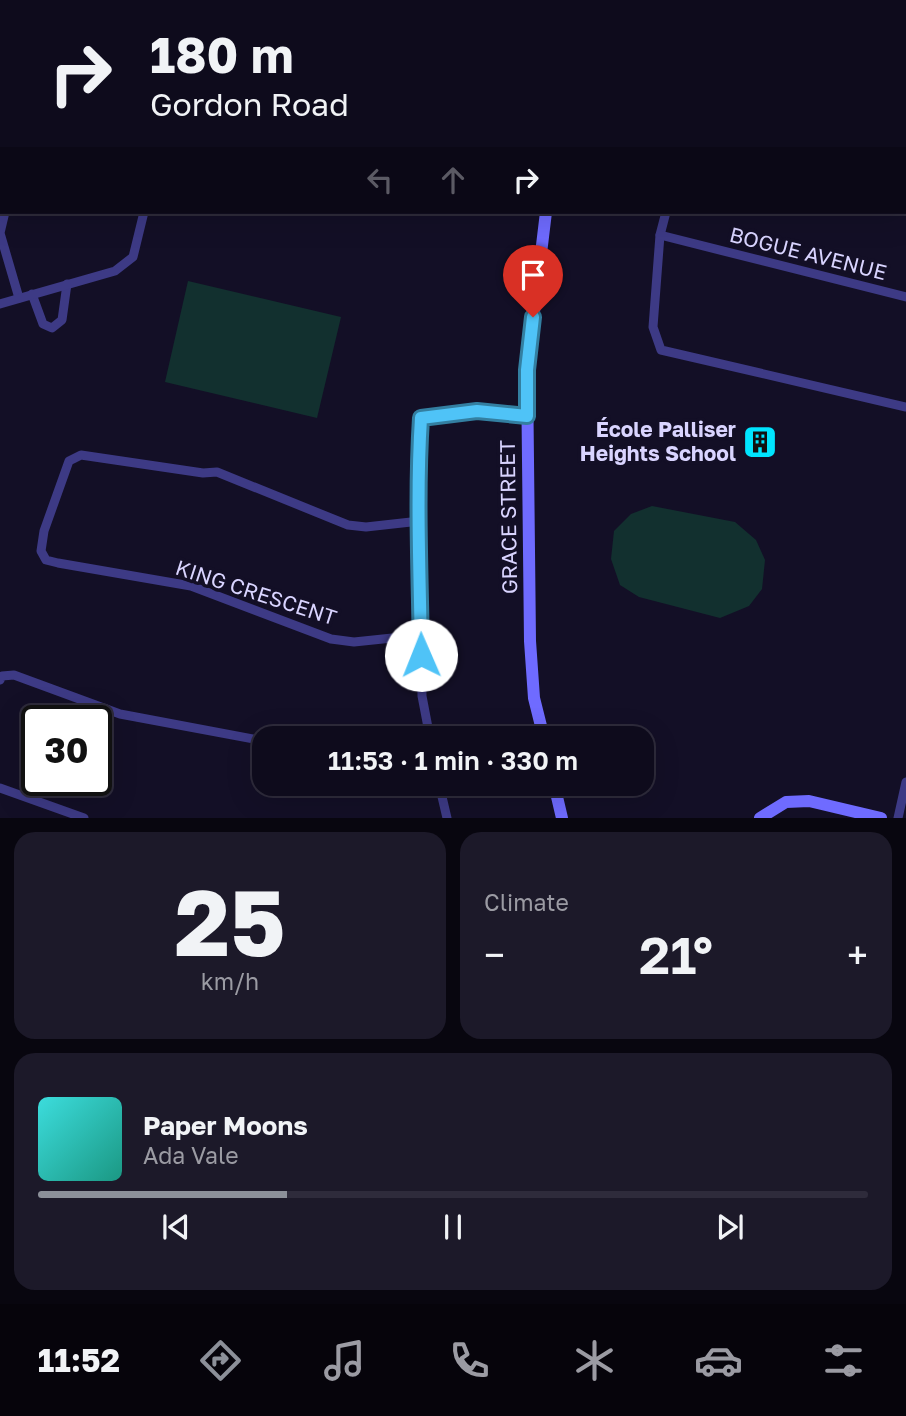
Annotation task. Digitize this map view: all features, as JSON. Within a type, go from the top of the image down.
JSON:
[{"type":"street","points":[[5,214],[0,233],[19,298]]},
{"type":"street","points":[[0,304],[115,271],[133,257],[144,214]]},
{"type":"street","name":"GRACE STREET","points":[[541,726],[534,698],[530,641],[527,370],[546,214]]},
{"type":"street","points":[[665,214],[660,235],[653,327],[662,350],[906,407]]},
{"type":"street","name":"BOGUE AVENUE","points":[[660,235],[906,297]]},
{"type":"street","points":[[32,294],[43,324],[52,328],[62,320],[67,284]]},
{"type":"street","points":[[428,726],[422,696],[417,473],[421,418],[477,411],[527,416]]},
{"type":"street","name":"KING CRESCENT","points":[[420,521],[358,527],[218,472],[80,455],[69,461],[44,531],[41,551],[46,560],[58,563],[191,586],[331,639],[354,642],[421,635]]},
{"type":"street","points":[[0,680],[2,676],[14,675],[120,714],[252,739]]},
{"type":"street","points":[[898,817],[906,782]]},
{"type":"street","points":[[0,788],[83,817]]},
{"type":"street","points":[[442,796],[447,817]]},
{"type":"street","points":[[557,796],[562,817]]},
{"type":"street","points":[[760,817],[786,802],[809,801],[881,817]]},
{"type":"green space","points":[[188,281],[341,317],[317,418],[165,382]]},
{"type":"green space","points":[[652,506],[735,522],[756,540],[765,560],[762,589],[749,606],[720,618],[639,597],[620,585],[611,559],[614,531],[631,514]]},
{"type":"place","name":"École Palliser Heights School","points":[[760,442]]},
{"type":"route","points":[[421,655],[417,473],[421,418],[477,411],[527,416],[527,370],[533,317]]}]
